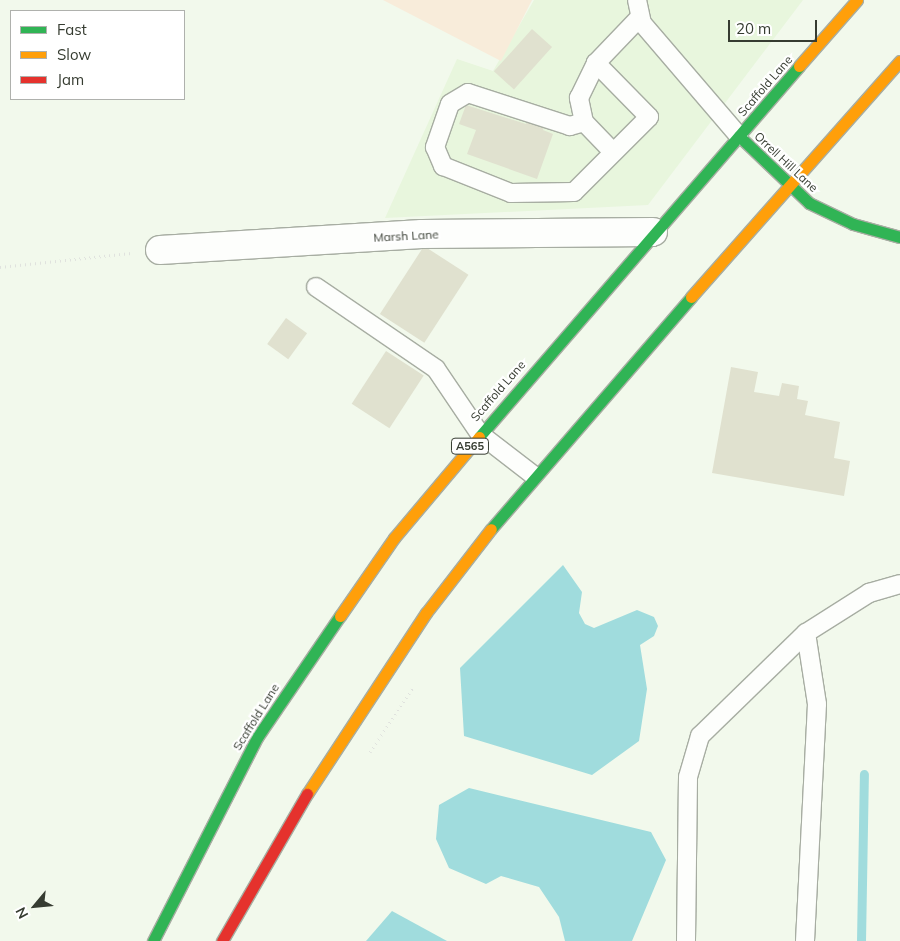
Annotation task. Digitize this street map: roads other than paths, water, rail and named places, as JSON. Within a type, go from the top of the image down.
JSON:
[{"type":"main road","name":"Scaffold Lane","points":[[153,941],[258,736],[394,538],[480,434],[653,232],[740,136],[857,0]]},
{"type":"main road","points":[[222,941],[256,874],[351,723],[426,613],[533,475],[900,61]]},
{"type":"main road","name":"Orrell Hill Lane","points":[[740,136],[788,186],[824,211],[900,237]]},
{"type":"street","name":"Marsh Lane","points":[[160,250],[422,234],[653,232]]},
{"type":"lane","points":[[637,0],[640,18],[740,136]]},
{"type":"lane","points":[[614,152],[584,122],[579,98],[596,63],[640,18]]},
{"type":"lane","points":[[584,122],[570,126],[468,93],[450,104],[435,147],[443,166],[511,193],[574,192],[649,117],[596,63]]},
{"type":"lane","points":[[316,287],[436,369],[480,434],[533,475]]},
{"type":"lane","points":[[686,941],[688,777],[700,736],[806,633],[869,593],[900,584]]},
{"type":"lane","points":[[805,941],[817,704],[806,633]]},
{"type":"water","points":[[563,565],[582,592],[579,613],[585,624],[594,628],[637,610],[654,617],[658,626],[654,636],[640,645],[647,689],[639,741],[592,775],[464,736],[460,668]]},
{"type":"water","points":[[469,788],[651,832],[666,860],[632,941],[565,941],[559,917],[539,887],[501,876],[486,884],[449,868],[436,839],[439,805]]},
{"type":"water","points":[[392,911],[447,941],[366,941]]},
{"type":"waterway","points":[[861,941],[864,774]]}]
